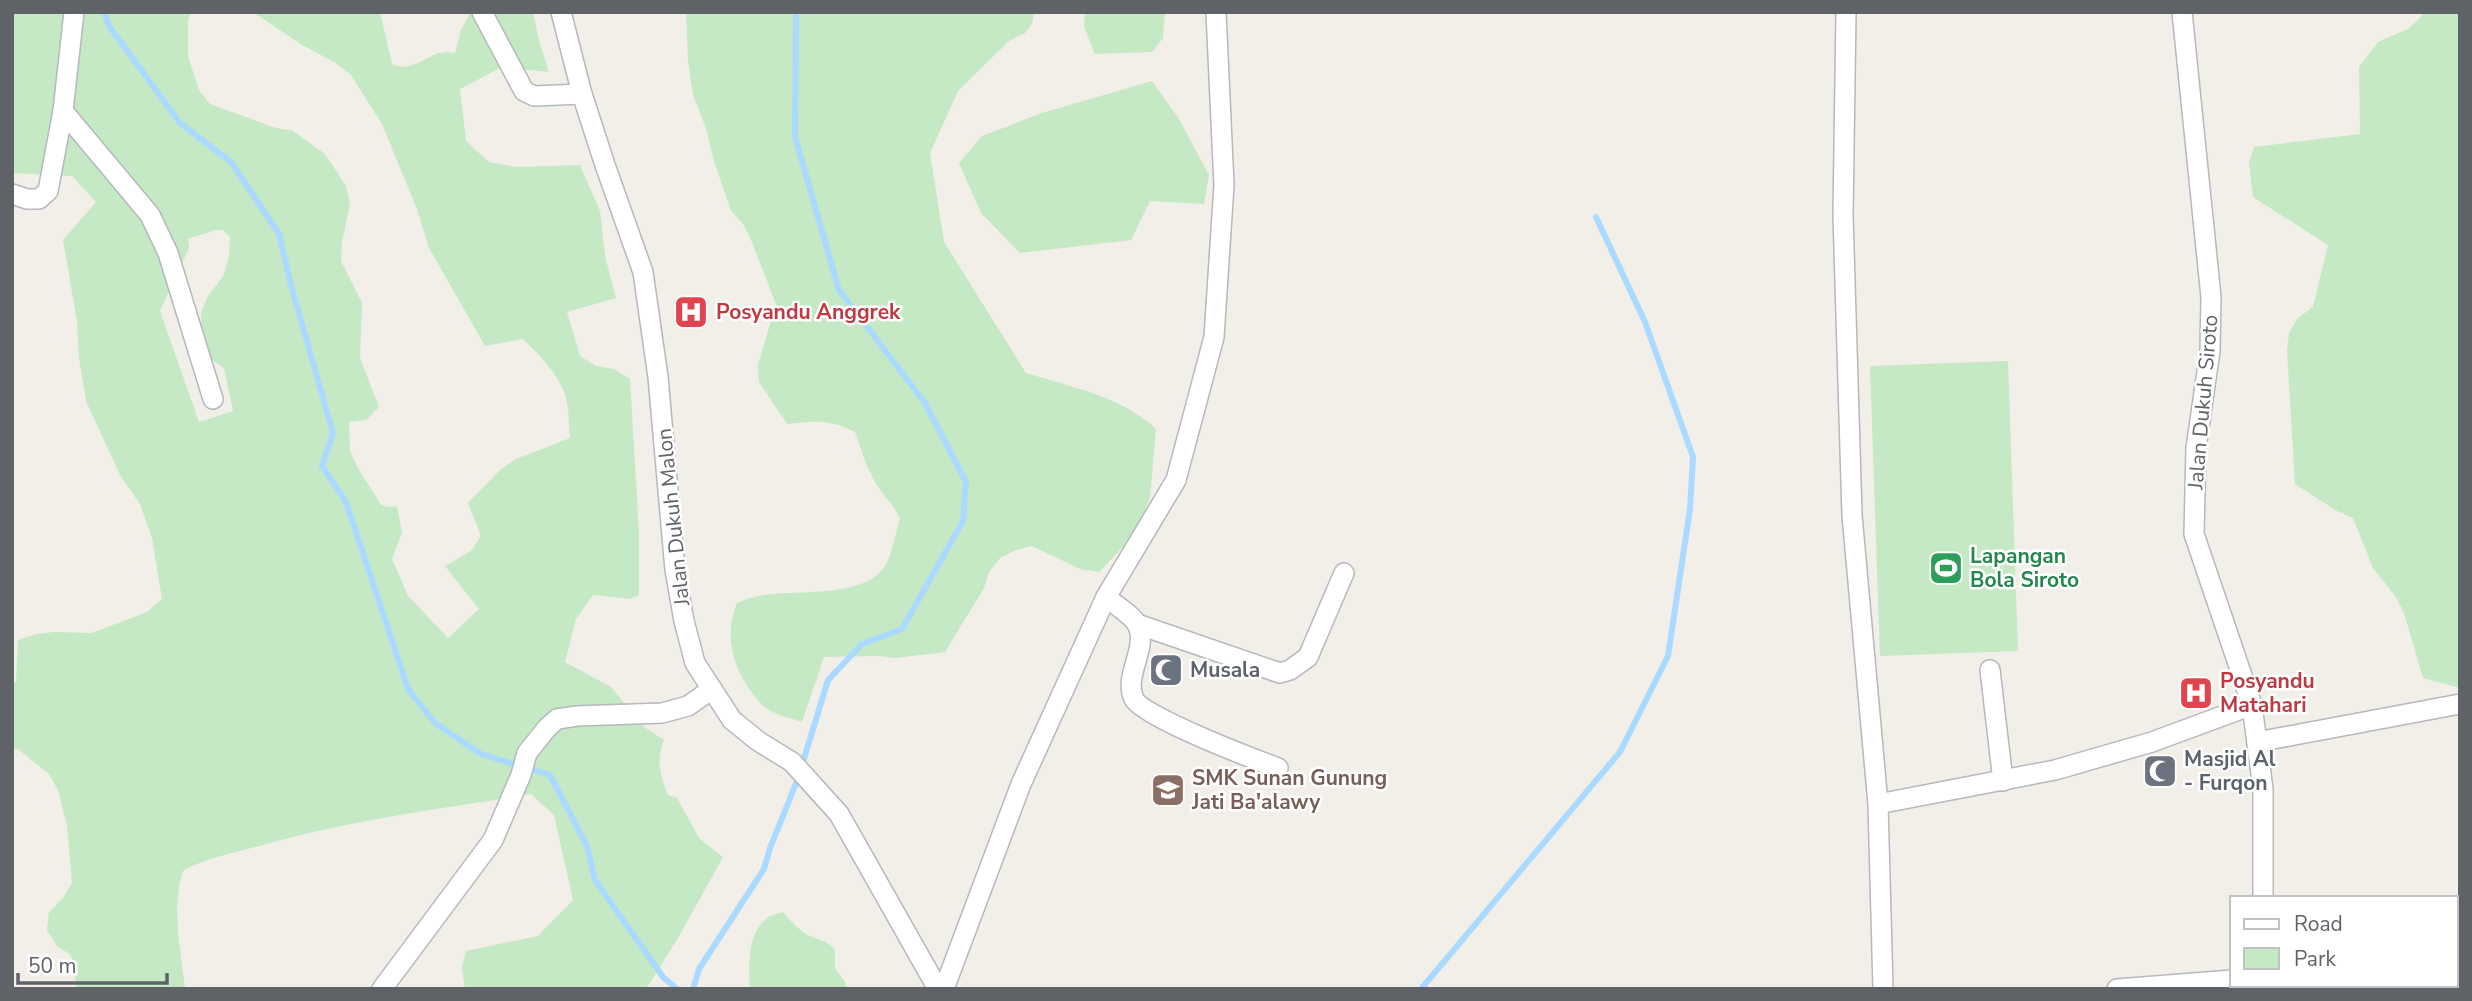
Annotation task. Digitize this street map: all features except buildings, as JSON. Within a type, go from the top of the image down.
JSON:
[{"type":"street","points":[[12,194],[27,199],[39,199],[48,191],[75,12]]},
{"type":"street","points":[[482,12],[524,91],[534,96],[582,94]]},
{"type":"street","name":"Jalan Dukuh Malon","points":[[562,12],[582,94],[604,165],[643,272],[658,377],[677,583],[695,663],[732,720],[799,768],[839,814],[938,989]]},
{"type":"street","points":[[944,989],[1021,784],[1106,597],[1176,480],[1214,337],[1224,185],[1216,12]]},
{"type":"street","points":[[1846,12],[1843,215],[1852,515],[1878,804],[1882,987]]},
{"type":"street","name":"Jalan Dukuh Siroto","points":[[2182,12],[2211,297],[2210,351],[2196,448],[2194,534],[2252,705],[2263,789],[2263,896]]},
{"type":"street","points":[[62,111],[150,215],[168,253],[213,399]]},
{"type":"street","points":[[1106,597],[1137,624],[1280,673],[1290,670],[1308,657],[1344,573]]},
{"type":"street","points":[[1137,624],[1140,638],[1131,690],[1138,706],[1212,743],[1278,768]]},
{"type":"street","points":[[1990,670],[2003,781]]},
{"type":"street","points":[[382,989],[485,852],[499,827],[527,754],[557,719],[662,713],[688,706],[712,689]]},
{"type":"street","points":[[2257,742],[2460,704]]},
{"type":"street","points":[[1878,804],[2054,770],[2152,741],[2252,705]]},
{"type":"street","points":[[2117,989],[2230,981]]},
{"type":"green space","points":[[12,12],[191,12],[188,20],[188,56],[199,90],[210,104],[276,128],[293,131],[325,154],[346,186],[350,203],[341,261],[362,303],[360,358],[379,407],[366,420],[349,422],[350,451],[381,505],[397,506],[402,532],[392,559],[408,596],[448,638],[479,609],[445,566],[471,551],[481,536],[468,503],[501,469],[516,459],[570,438],[566,398],[554,374],[523,339],[485,346],[429,248],[417,209],[382,124],[351,75],[253,12],[380,12],[392,64],[409,66],[438,53],[455,53],[461,30],[471,12],[533,12],[549,72],[502,67],[460,89],[466,141],[489,162],[516,167],[580,165],[600,211],[605,256],[616,298],[567,312],[580,356],[596,366],[614,369],[630,379],[639,532],[639,595],[630,599],[593,595],[576,619],[565,662],[611,687],[644,727],[664,740],[660,768],[668,795],[677,798],[699,838],[723,857],[646,989],[465,989],[462,968],[466,951],[538,936],[573,900],[554,815],[531,794],[326,829],[220,856],[192,866],[183,871],[177,915],[185,989],[77,989],[71,955],[57,946],[47,930],[49,912],[63,898],[72,883],[67,826],[58,790],[49,774],[18,749],[12,749],[12,684],[16,682],[18,640],[54,632],[92,633],[147,612],[162,599],[152,538],[140,504],[120,475],[86,401],[79,358],[77,321],[63,240],[96,202],[72,176],[12,173]],"holes":[[[223,230],[230,237],[229,256],[224,275],[208,296],[201,312],[202,333],[209,358],[224,368],[233,411],[199,422],[160,311],[189,248],[188,239]]]},
{"type":"green space","points":[[686,12],[1034,12],[1032,24],[1025,33],[1009,41],[958,91],[930,153],[944,242],[1026,373],[1111,400],[1156,429],[1150,497],[1137,532],[1099,572],[1080,569],[1032,546],[1000,558],[989,572],[984,588],[945,652],[896,658],[824,657],[802,722],[766,708],[747,686],[731,646],[732,617],[737,603],[764,595],[834,590],[864,583],[876,576],[888,561],[900,519],[872,477],[855,432],[821,422],[787,424],[759,382],[758,365],[776,304],[751,240],[743,224],[731,211],[693,95]]},
{"type":"green space","points":[[1085,12],[1165,12],[1163,38],[1152,52],[1095,54],[1084,27]]},
{"type":"green space","points":[[2422,12],[2460,12],[2460,688],[2423,678],[2404,613],[2396,597],[2373,568],[2353,518],[2295,484],[2287,351],[2289,333],[2298,318],[2313,307],[2328,245],[2253,197],[2249,163],[2254,147],[2360,134],[2359,67],[2378,42],[2408,29],[2421,17]]},
{"type":"green space","points":[[1152,81],[1179,119],[1209,175],[1204,204],[1150,201],[1131,240],[1020,253],[981,213],[959,163],[982,136],[1042,113]]},
{"type":"green space","name":"Lapangan Bola Siroto","points":[[2008,361],[2018,651],[1880,656],[1870,366]]},
{"type":"green space","points":[[783,912],[795,926],[826,942],[835,950],[835,968],[847,989],[750,989],[751,951],[756,933],[768,917]]},
{"type":"waterway","points":[[104,12],[109,26],[180,123],[231,162],[279,234],[333,433],[322,466],[346,502],[408,689],[435,723],[481,754],[550,775],[587,846],[595,880],[663,977],[677,989]]},
{"type":"waterway","points":[[796,12],[795,137],[839,290],[925,403],[966,482],[963,521],[902,629],[862,644],[828,680],[802,765]]},
{"type":"waterway","points":[[1421,989],[1620,752],[1668,656],[1690,509],[1693,457],[1645,322],[1596,217]]},
{"type":"waterway","points":[[693,989],[699,969],[764,869],[799,776]]},
{"type":"place","name":"Posyandu Anggrek","points":[[691,312]]},
{"type":"place","name":"Lapangan Bola Siroto","points":[[1946,568]]},
{"type":"place","name":"Musala","points":[[1166,670]]},
{"type":"place","name":"Posyandu Matahari","points":[[2196,693]]},
{"type":"place","name":"Masjid Al - Furqon","points":[[2160,771]]},
{"type":"place","name":"SMK Sunan Gunung Jati Ba'alawy","points":[[1168,790]]}]
